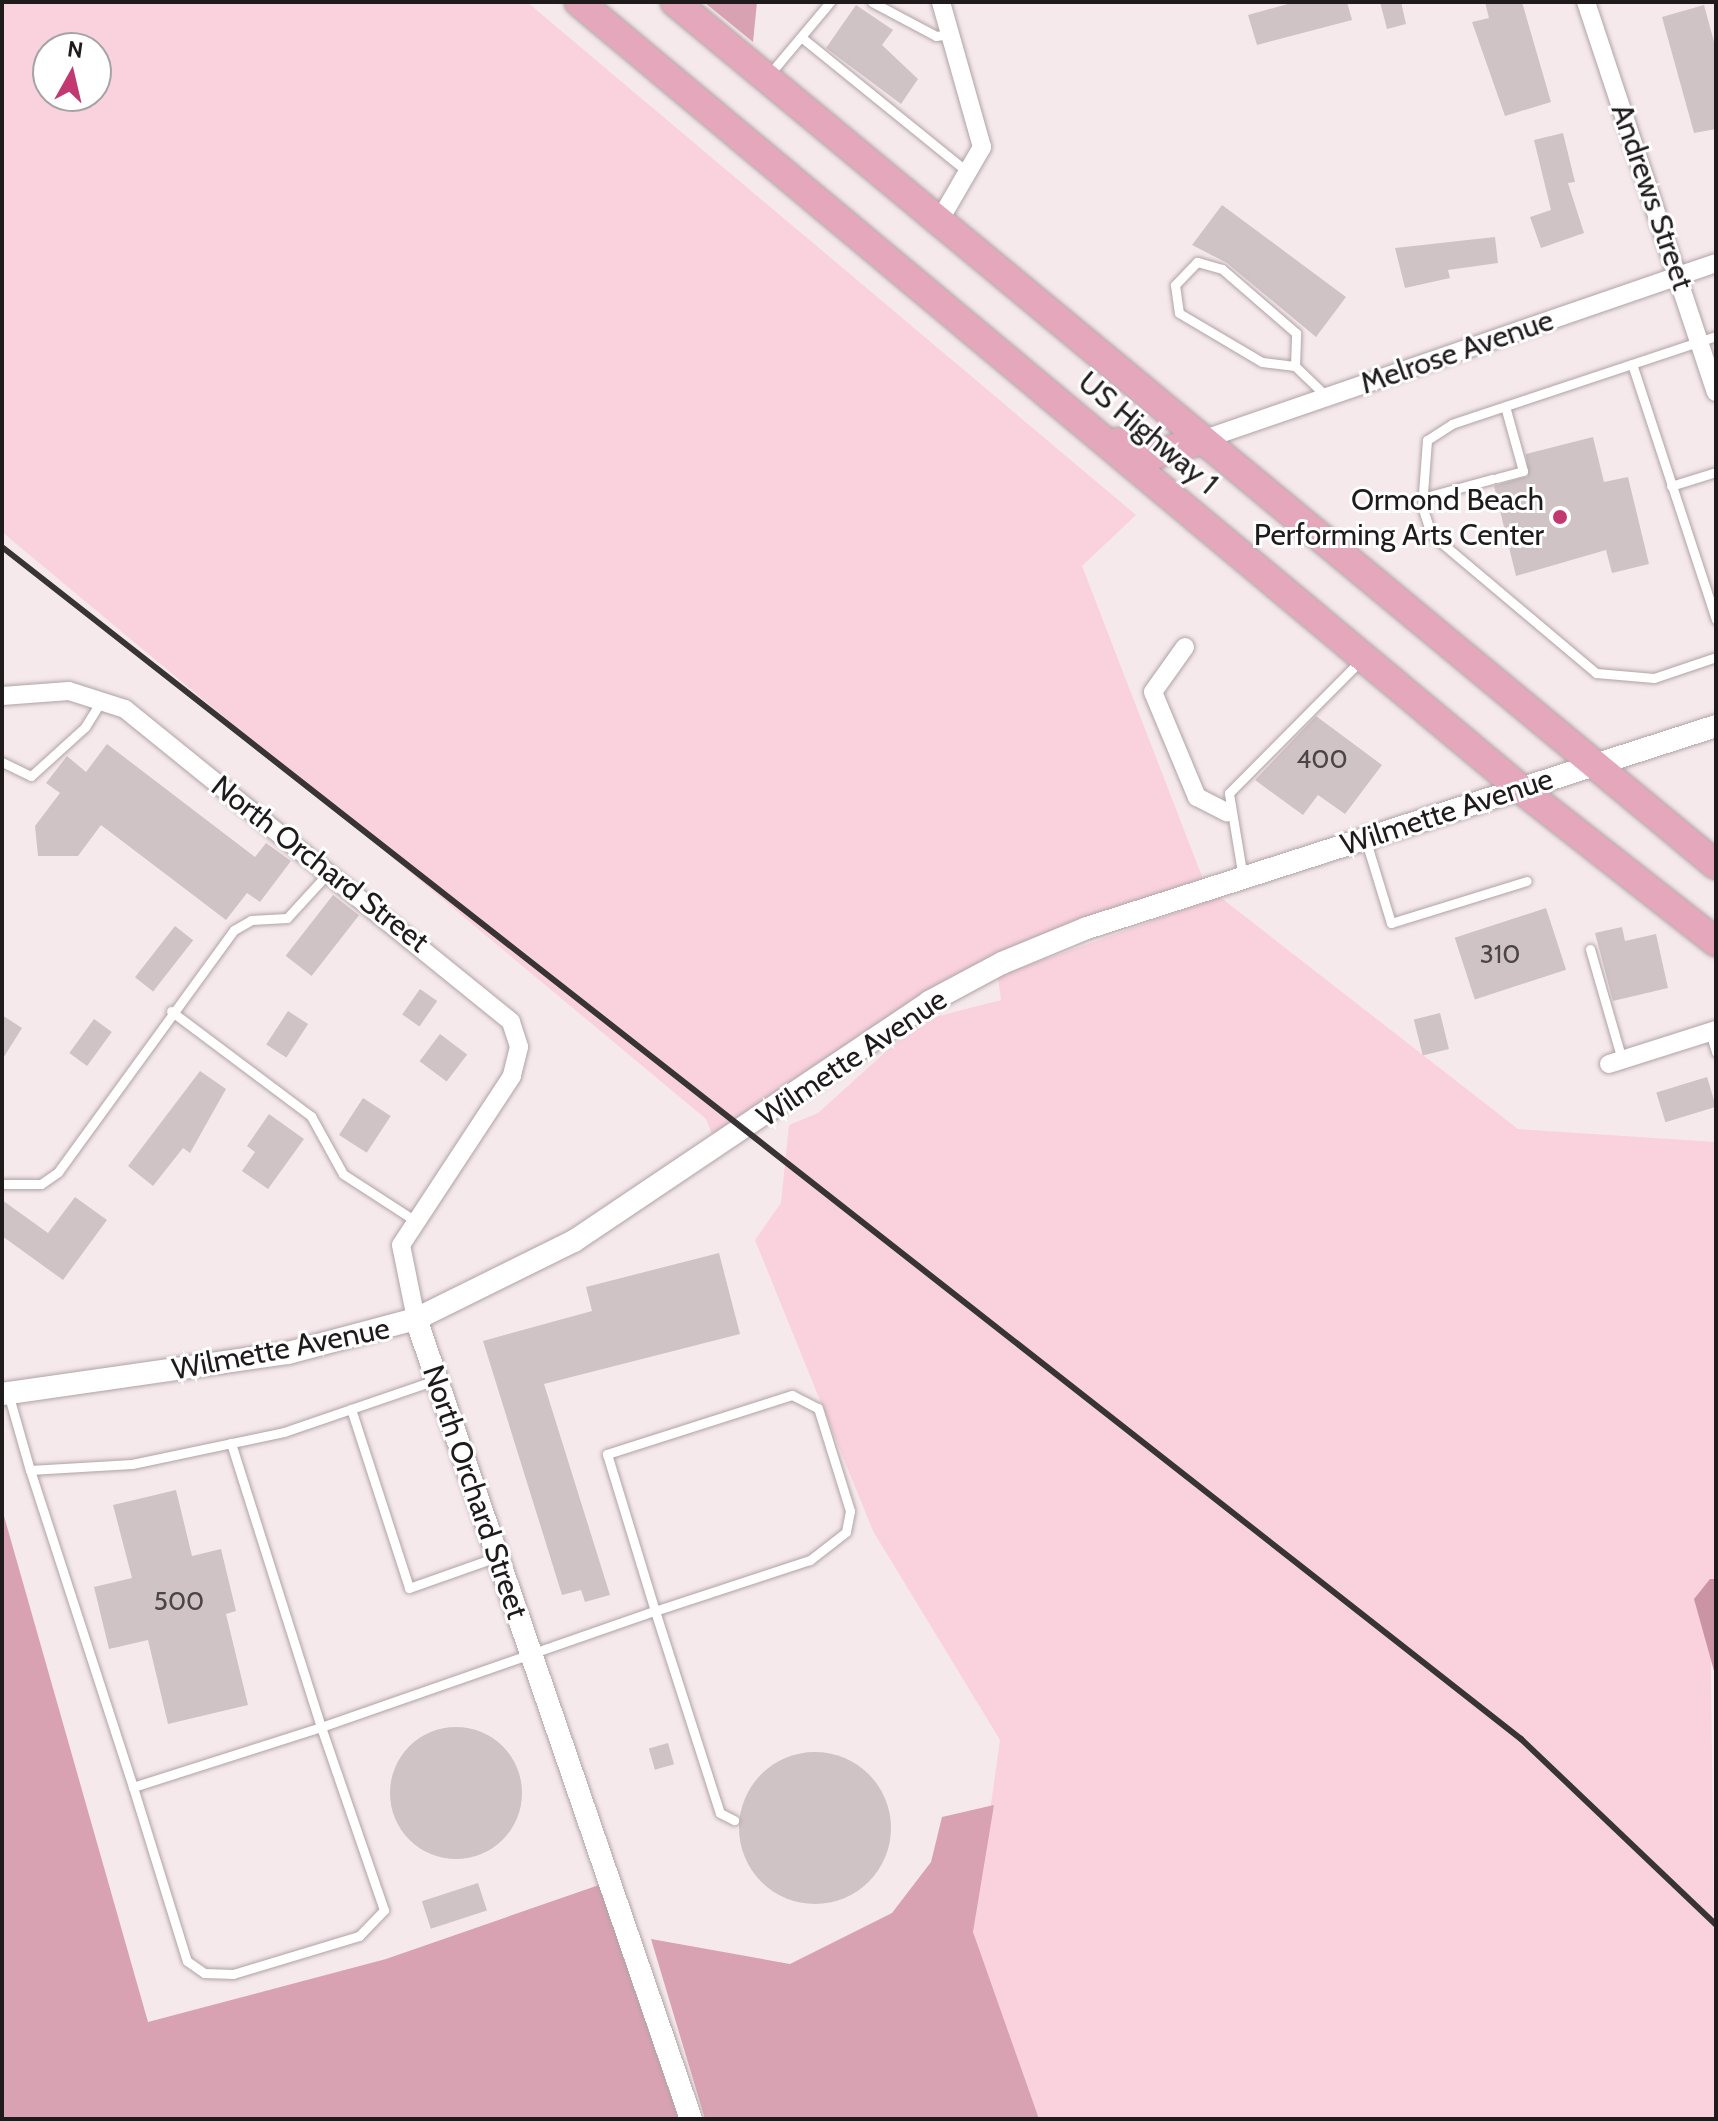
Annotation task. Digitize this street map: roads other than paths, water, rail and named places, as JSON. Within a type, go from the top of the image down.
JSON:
[{"type":"main road","name":"US Highway 1","points":[[579,2],[1521,789],[1716,942]]},
{"type":"main road","name":"US Highway 1","points":[[675,2],[1591,767],[1716,865]]},
{"type":"main road","points":[[1095,433],[1153,455],[1199,441]]},
{"type":"street","points":[[938,223],[971,175],[981,129],[941,2]]},
{"type":"street","name":"Andrews Street","points":[[1586,2],[1679,276],[1708,338],[1716,392]]},
{"type":"street","name":"Melrose Avenue","points":[[1199,441],[1716,263]]},
{"type":"street","points":[[1185,647],[1153,692],[1197,797],[1227,812]]},
{"type":"street","name":"North Orchard Street","points":[[2,696],[69,691],[125,709],[499,1006],[517,1031],[512,1076],[414,1220],[400,1258],[436,1380],[691,2119]]},
{"type":"street","name":"Wilmette Avenue","points":[[5,1394],[288,1353],[416,1319],[574,1241],[929,1002],[990,969],[1243,878],[1716,726]]},
{"type":"street","points":[[1616,1062],[1713,1030]]},
{"type":"lane","points":[[766,79],[830,2]]},
{"type":"lane","points":[[872,2],[936,36],[951,34]]},
{"type":"lane","points":[[801,37],[971,175]]},
{"type":"lane","points":[[1295,366],[1296,333],[1222,269],[1197,262],[1175,285],[1179,313],[1262,362],[1295,366],[1327,397]]},
{"type":"lane","points":[[1708,338],[1505,406],[1427,440],[1422,502],[1431,534],[1596,673],[1654,678],[1716,657]]},
{"type":"lane","points":[[1632,364],[1716,620]]},
{"type":"lane","points":[[1422,502],[1523,471],[1505,406]]},
{"type":"lane","points":[[1671,486],[1716,472]]},
{"type":"lane","points":[[1243,878],[1227,812],[1229,793],[1252,764],[1363,658]]},
{"type":"lane","points":[[2,762],[31,776],[101,701]]},
{"type":"lane","points":[[1365,838],[1391,923],[1527,881]]},
{"type":"lane","points":[[2,1184],[41,1184],[58,1172],[171,1011],[234,930],[251,920],[287,918],[330,871]]},
{"type":"lane","points":[[1590,949],[1616,1062]]},
{"type":"lane","points":[[171,1011],[311,1116],[343,1174],[414,1220]]},
{"type":"lane","points":[[1713,1030],[1716,1052]]},
{"type":"lane","points":[[30,1470],[132,1464],[231,1443],[351,1409],[436,1380]]},
{"type":"lane","points":[[5,1394],[187,1961],[204,1973],[233,1974],[359,1936],[384,1910],[321,1727],[231,1443]]},
{"type":"lane","points":[[133,1787],[321,1727],[531,1655],[655,1611],[833,1548],[850,1511],[818,1408],[792,1395],[768,1400],[607,1454],[655,1611],[720,1813],[734,1820]]},
{"type":"lane","points":[[351,1409],[409,1588],[497,1557]]},
{"type":"railway","points":[[2,547],[1521,1739],[1716,1925]]},
{"type":"place","name":"Ormond Beach Performing Arts Center","points":[[1560,517]]}]
